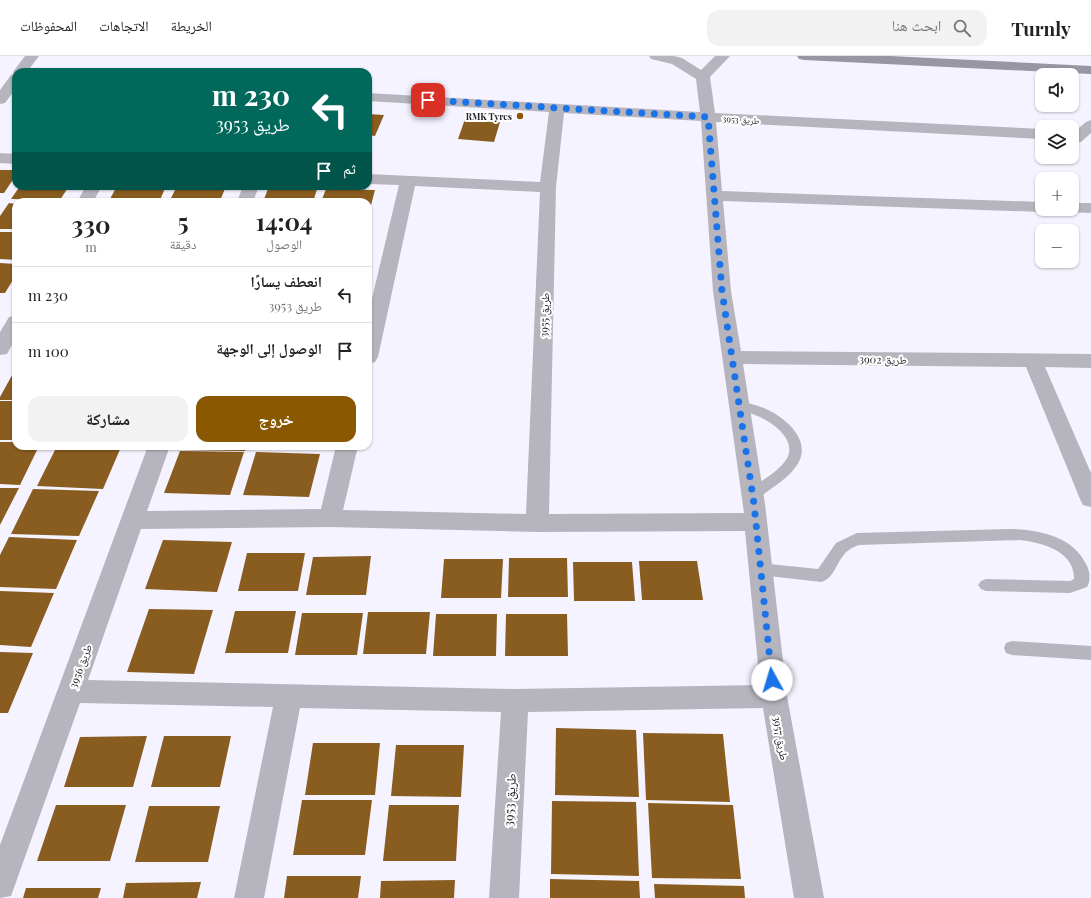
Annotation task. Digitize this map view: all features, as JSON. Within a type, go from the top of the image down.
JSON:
[{"type":"main road","points":[[804,56],[1091,70]]},
{"type":"street","points":[[23,68],[32,56]]},
{"type":"street","points":[[656,56],[677,61],[703,77],[723,56]]},
{"type":"street","name":"طريق 3957","points":[[703,77],[708,117],[722,291],[733,357],[756,522],[774,696],[809,898]]},
{"type":"street","points":[[0,100],[12,84]]},
{"type":"street","name":"طريق 3953","points":[[372,97],[708,117],[1035,134]]},
{"type":"street","name":"طريق 3955","points":[[537,523],[548,187],[557,108]]},
{"type":"street","points":[[1080,140],[1091,125]]},
{"type":"street","points":[[0,158],[12,159]]},
{"type":"street","points":[[372,179],[548,187]]},
{"type":"street","points":[[372,339],[408,181]]},
{"type":"street","points":[[714,196],[1035,207]]},
{"type":"street","points":[[1079,208],[1091,208]]},
{"type":"street","points":[[0,349],[12,328]]},
{"type":"street","name":"طريق 3902","points":[[733,357],[1091,362]]},
{"type":"street","points":[[1033,361],[1091,499]]},
{"type":"street","name":"طريق 3956","points":[[0,885],[158,450]]},
{"type":"street","points":[[330,518],[346,450]]},
{"type":"street","points":[[132,520],[330,518],[537,523],[756,522]]},
{"type":"street","points":[[71,691],[515,701],[774,696]]},
{"type":"street","points":[[249,898],[289,696]]},
{"type":"street","name":"طريق 3953","points":[[504,898],[515,701]]},
{"type":"lane","points":[[739,406],[751,408],[773,418],[787,431],[793,439],[796,447],[792,463],[752,495]]},
{"type":"lane","points":[[760,569],[821,576],[828,571],[836,551],[845,544],[857,540],[1015,535],[1045,539],[1064,547],[1076,558],[1083,573],[1082,582],[1070,587],[986,585]]},
{"type":"lane","points":[[1012,648],[1091,653]]},
{"type":"building","points":[[372,114],[384,115],[375,136],[372,136]]},
{"type":"building","points":[[465,119],[500,122],[494,142],[458,139]]},
{"type":"building","points":[[0,170],[12,170],[12,181],[4,193],[0,193]]},
{"type":"building","points":[[17,190],[66,190],[61,198],[11,199]]},
{"type":"building","points":[[115,190],[164,190],[161,198],[111,198]]},
{"type":"building","points":[[175,190],[224,190],[221,198],[171,198]]},
{"type":"building","points":[[268,190],[317,190],[314,198],[264,198]]},
{"type":"building","points":[[326,190],[375,190],[372,202],[372,198],[323,198]]},
{"type":"building","points":[[9,203],[12,203],[12,229],[0,229],[0,216]]},
{"type":"building","points":[[0,232],[12,232],[12,260],[0,259]]},
{"type":"building","points":[[0,263],[12,264],[12,282],[5,293],[0,293]]},
{"type":"building","points":[[12,375],[12,400],[0,400],[0,397]]},
{"type":"building","points":[[0,401],[12,401],[12,440],[0,440]]},
{"type":"building","points":[[0,442],[12,442],[12,450],[37,450],[20,485],[0,484]]},
{"type":"building","points":[[55,450],[120,450],[103,489],[37,486]]},
{"type":"building","points":[[182,450],[245,450],[245,451]]},
{"type":"building","points":[[180,451],[244,452],[230,495],[164,493]]},
{"type":"building","points":[[256,452],[320,454],[309,497],[243,495]]},
{"type":"building","points":[[0,488],[19,488],[0,525]]},
{"type":"building","points":[[33,489],[99,491],[79,536],[11,534]]},
{"type":"building","points":[[9,537],[77,540],[56,589],[0,587],[0,555]]},
{"type":"building","points":[[163,540],[232,542],[217,592],[145,589]]},
{"type":"building","points":[[247,553],[305,553],[298,591],[238,591]]},
{"type":"building","points":[[371,556],[366,595],[306,595],[313,557]]},
{"type":"building","points":[[509,558],[567,558],[568,597],[508,597]]},
{"type":"building","points":[[444,559],[503,559],[501,598],[441,598]]},
{"type":"building","points":[[639,561],[697,561],[703,600],[642,600]]},
{"type":"building","points":[[573,562],[632,562],[635,601],[574,601]]},
{"type":"building","points":[[0,591],[54,593],[31,647],[0,645]]},
{"type":"building","points":[[149,609],[213,610],[194,674],[127,672]]},
{"type":"building","points":[[235,611],[296,611],[288,653],[225,653]]},
{"type":"building","points":[[368,612],[430,612],[426,654],[363,654]]},
{"type":"building","points":[[302,613],[363,613],[357,655],[295,655]]},
{"type":"building","points":[[436,614],[497,614],[496,656],[433,656]]},
{"type":"building","points":[[506,614],[567,614],[568,656],[505,656]]},
{"type":"building","points":[[0,652],[33,653],[8,713],[0,713]]},
{"type":"building","points":[[556,728],[636,730],[639,797],[555,795]]},
{"type":"building","points":[[643,733],[723,734],[730,802],[646,800]]},
{"type":"building","points":[[147,736],[133,787],[64,787],[80,737]]},
{"type":"building","points":[[164,736],[231,736],[220,787],[151,787]]},
{"type":"building","points":[[313,743],[380,743],[375,795],[305,795]]},
{"type":"building","points":[[396,745],[464,745],[461,797],[391,796]]},
{"type":"building","points":[[302,800],[372,800],[365,855],[293,855]]},
{"type":"building","points":[[552,801],[636,802],[639,876],[551,874]]},
{"type":"building","points":[[648,803],[733,805],[741,879],[652,878]]},
{"type":"building","points":[[56,805],[126,805],[110,861],[37,861]]},
{"type":"building","points":[[389,805],[459,805],[456,861],[383,861]]},
{"type":"building","points":[[149,806],[220,806],[208,862],[135,862]]},
{"type":"building","points":[[287,876],[361,876],[358,898],[284,898]]},
{"type":"building","points":[[550,879],[639,881],[640,898],[550,898]]},
{"type":"building","points":[[455,880],[454,898],[380,898],[381,881]]},
{"type":"building","points":[[201,882],[197,898],[123,898],[126,883]]},
{"type":"building","points":[[654,884],[744,886],[745,898],[655,898]]},
{"type":"building","points":[[26,888],[101,888],[98,898],[23,898]]},
{"type":"place","name":"RMK Tyres","points":[[520,116]]},
{"type":"route","points":[[428,100],[708,117],[722,291],[754,504],[772,680]]}]
